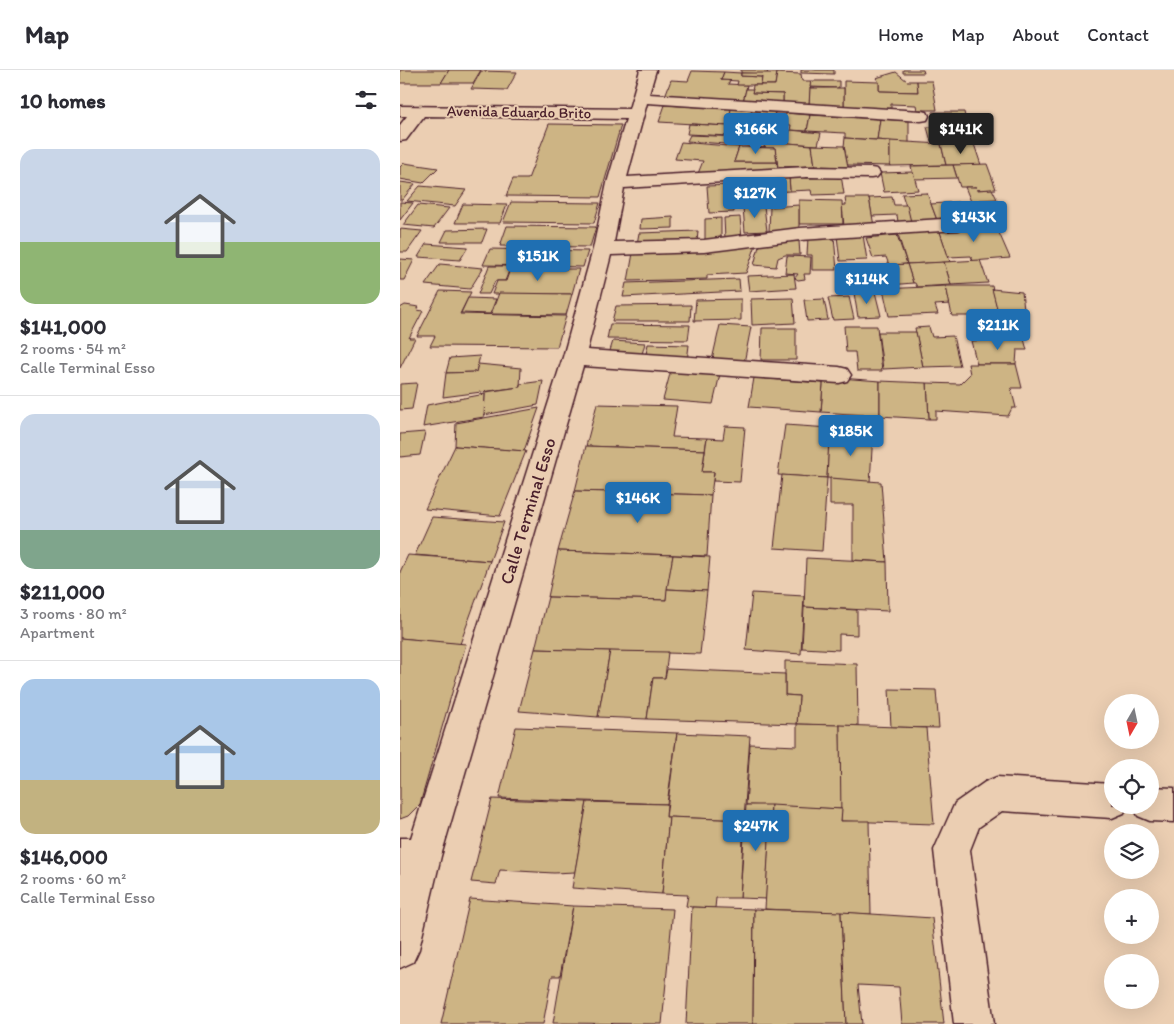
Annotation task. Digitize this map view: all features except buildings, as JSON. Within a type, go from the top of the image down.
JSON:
[{"type":"street","name":"Calle Terminal Esso","points":[[400,950],[411,856],[574,357],[603,249],[616,182],[648,70]]},
{"type":"street","name":"Avenida Eduardo Brito","points":[[400,111],[639,106],[921,116]]},
{"type":"street","points":[[400,136],[420,111]]},
{"type":"street","points":[[616,182],[807,172],[871,173]]},
{"type":"street","points":[[603,249],[704,246],[800,234],[958,224]]},
{"type":"street","points":[[574,357],[839,375]]},
{"type":"street","points":[[974,1024],[952,850],[967,815],[997,794],[1104,801]]},
{"type":"street","points":[[1159,804],[1174,805]]}]
